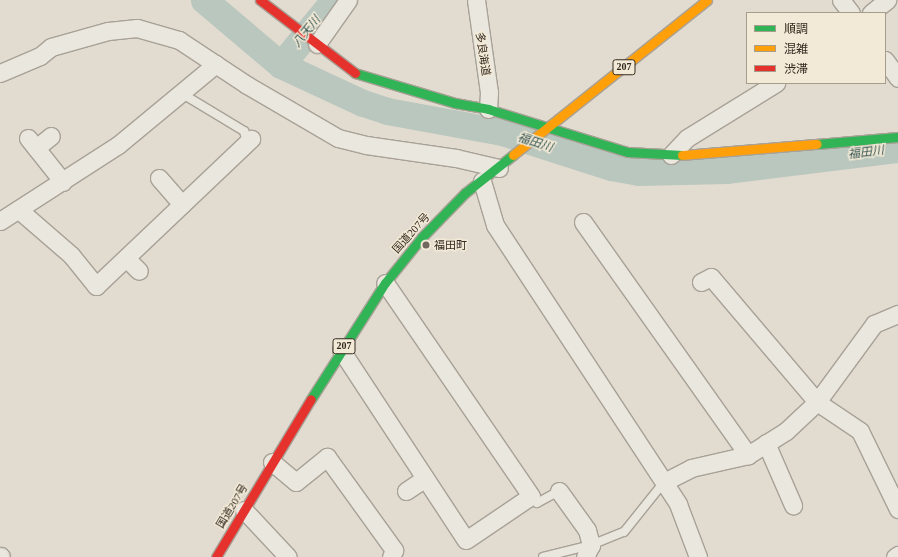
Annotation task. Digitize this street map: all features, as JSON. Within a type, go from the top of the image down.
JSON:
[{"type":"main road","points":[[260,0],[357,74],[455,103],[488,109],[545,131],[628,152],[671,155],[835,144],[898,137]]},
{"type":"main road","name":"国道207号","points":[[216,557],[341,350],[385,283],[422,237],[465,193],[545,131],[707,0]]},
{"type":"street","points":[[317,44],[348,0]]},
{"type":"street","name":"多良海道","points":[[476,0],[489,92],[488,109]]},
{"type":"street","points":[[841,0],[850,12]]},
{"type":"street","points":[[872,12],[887,0]]},
{"type":"street","points":[[0,73],[40,56],[51,47],[108,31],[138,28],[179,40],[300,118],[338,138],[502,165]]},
{"type":"street","points":[[886,61],[898,78]]},
{"type":"street","points":[[216,64],[118,145],[63,182],[6,214],[71,255],[96,286],[249,141]]},
{"type":"street","points":[[671,155],[687,138],[774,84]]},
{"type":"street","points":[[50,136],[32,143],[63,182]]},
{"type":"street","points":[[159,178],[182,204]]},
{"type":"street","points":[[482,181],[495,225],[678,504],[698,557]]},
{"type":"street","points":[[583,222],[748,455]]},
{"type":"street","points":[[126,258],[139,271]]},
{"type":"street","points":[[700,282],[711,277],[818,402],[860,431],[898,509]]},
{"type":"street","points":[[341,350],[466,540],[531,496],[385,283]]},
{"type":"street","points":[[664,482],[691,468],[748,455],[786,431],[818,402],[874,324],[898,314]]},
{"type":"street","points":[[766,443],[793,505]]},
{"type":"street","points":[[272,462],[296,482],[327,456],[394,550],[391,557]]},
{"type":"street","points":[[406,491],[425,478]]},
{"type":"street","points":[[559,491],[587,530],[588,551]]},
{"type":"street","points":[[244,510],[288,557]]},
{"type":"lane","points":[[181,93],[244,132],[249,141]]},
{"type":"lane","points":[[544,557],[588,551],[624,532],[664,482]]},
{"type":"lane","points":[[531,496],[537,503],[559,491]]},
{"type":"waterway","name":"福田川","points":[[204,0],[281,65],[363,103],[387,111],[502,132],[611,167],[639,172],[726,170],[898,149]]},
{"type":"waterway","name":"八天川","points":[[281,65],[334,0]]},
{"type":"traffic: fast","points":[[355,73],[455,103],[488,109],[628,152],[682,155]]},
{"type":"traffic: fast","points":[[817,144],[898,137]]},
{"type":"traffic: fast","points":[[311,399],[385,283],[422,237],[465,193],[513,155]]},
{"type":"traffic: slow","points":[[513,155],[707,0]]},
{"type":"traffic: slow","points":[[682,155],[817,144]]},
{"type":"traffic: jam","points":[[260,0],[355,73]]},
{"type":"traffic: jam","points":[[216,557],[311,399]]},
{"type":"place","name":"福田町","points":[[426,245]]}]
